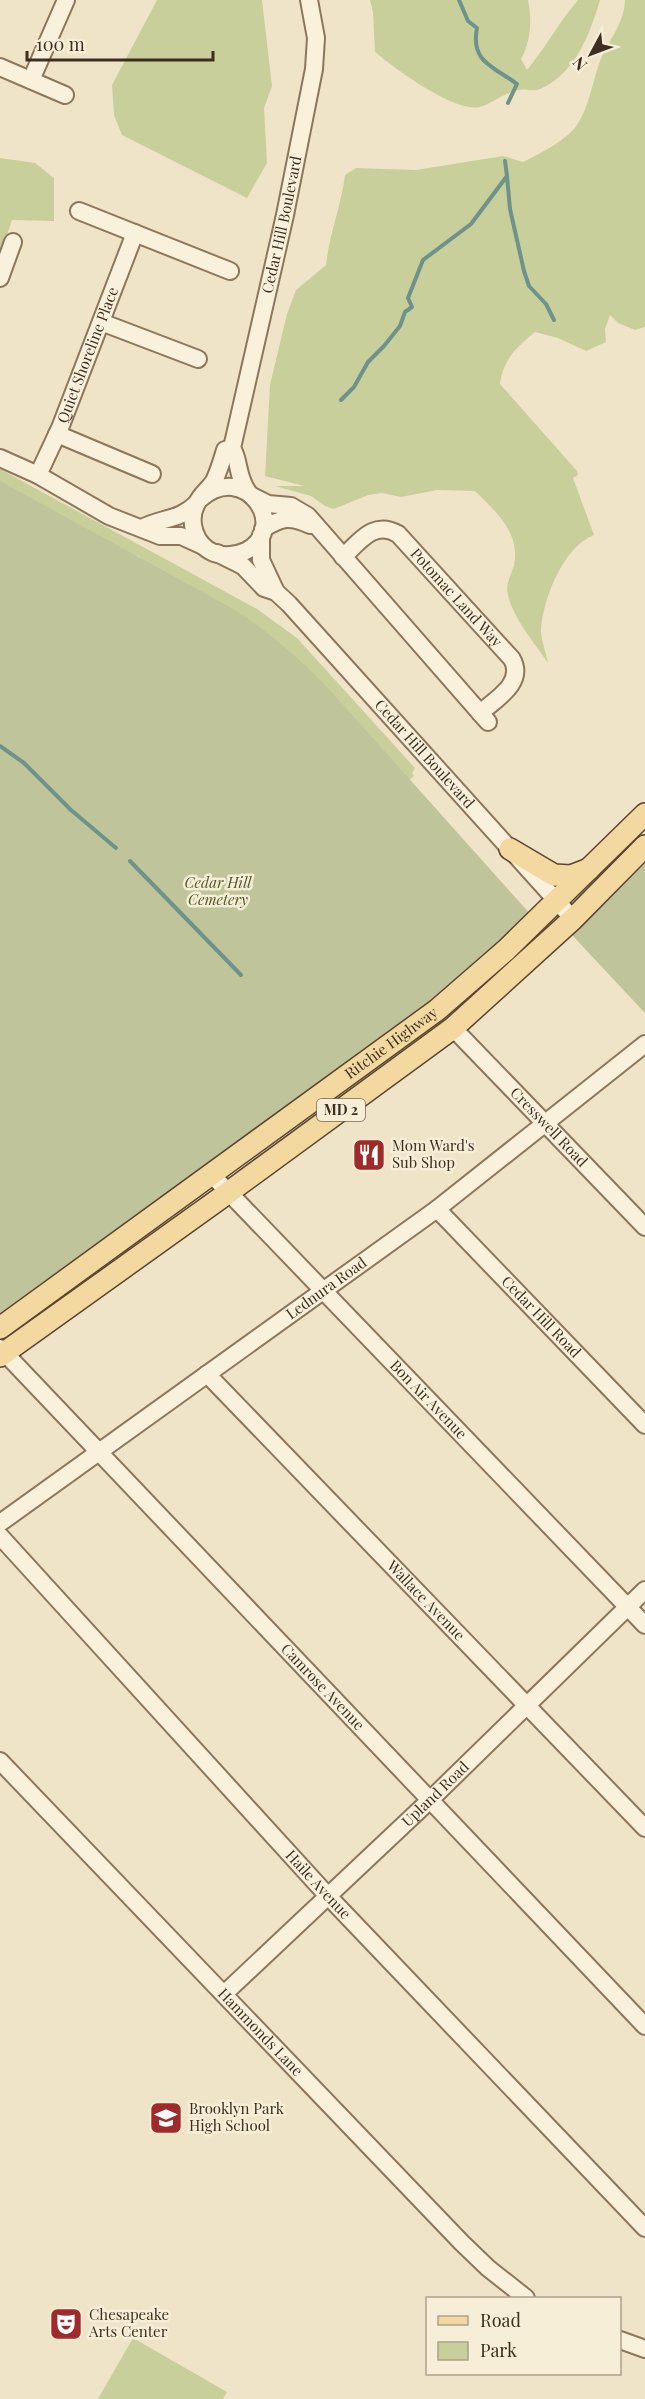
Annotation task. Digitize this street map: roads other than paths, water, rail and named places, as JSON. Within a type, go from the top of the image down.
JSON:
[{"type":"main road","name":"Ritchie Highway","points":[[0,1328],[437,1010],[506,950],[645,814]]},
{"type":"main road","name":"Ritchie Highway","points":[[1,1352],[229,1192],[453,1028],[573,919],[645,846]]},
{"type":"main road","points":[[510,849],[554,875],[571,876],[589,869]]},
{"type":"street","points":[[31,80],[66,0]]},
{"type":"street","name":"Cedar Hill Boulevard","points":[[232,448],[285,215],[315,69],[316,38],[309,0]]},
{"type":"street","points":[[0,67],[65,95]]},
{"type":"street","points":[[79,211],[230,271]]},
{"type":"street","name":"Quiet Shoreline Place","points":[[38,475],[57,434],[135,233]]},
{"type":"street","points":[[0,278],[13,242]]},
{"type":"street","points":[[101,322],[198,359]]},
{"type":"street","points":[[57,434],[97,453],[153,474]]},
{"type":"street","name":"Cedar Hill Boulevard","points":[[232,448],[236,453],[238,473],[262,509],[261,560],[276,592],[573,919]]},
{"type":"street","name":"Cedar Hill Boulevard","points":[[232,448],[225,450],[215,478],[198,501],[193,514],[194,530],[201,543],[243,566],[264,588],[276,592]]},
{"type":"street","points":[[0,458],[38,475],[109,516],[160,536],[181,536],[212,550],[230,555],[243,552],[256,543],[262,532],[277,521],[291,518],[319,529]]},
{"type":"street","points":[[142,528],[177,518],[188,512],[208,491],[219,487],[236,487],[268,504],[291,506],[308,516],[344,557]]},
{"type":"street","name":"Potomac Land Way","points":[[390,529],[398,534],[512,659],[516,670],[513,682],[484,718],[344,557],[372,531],[390,529]]},
{"type":"street","name":"Cresswell Road","points":[[453,1028],[645,1227]]},
{"type":"street","name":"Lednura Road","points":[[0,1523],[437,1209],[645,1044]]},
{"type":"street","name":"Bon Air Avenue","points":[[212,1175],[645,1625]]},
{"type":"street","name":"Cedar Hill Road","points":[[437,1209],[645,1425]]},
{"type":"street","name":"Camrose Avenue","points":[[1,1352],[100,1453],[645,2026]]},
{"type":"street","name":"Wallace Avenue","points":[[207,1374],[645,1828]]},
{"type":"street","name":"Haile Avenue","points":[[0,1536],[327,1895],[645,2228]]},
{"type":"street","name":"Upland Road","points":[[224,1994],[430,1800],[645,1590]]},
{"type":"street","name":"Hammonds Lane","points":[[0,1761],[462,2243],[488,2268],[525,2297]]},
{"type":"street","points":[[621,2340],[645,2349]]},
{"type":"waterway","points":[[459,0],[468,21],[477,28],[477,49],[481,57],[486,63],[517,84],[508,103]]},
{"type":"waterway","points":[[341,400],[354,387],[368,362],[400,326],[405,312],[412,307],[408,298],[423,260],[471,224],[507,176],[505,161]]},
{"type":"waterway","points":[[507,176],[510,209],[524,271],[529,286],[546,304],[554,320]]},
{"type":"waterway","points":[[0,746],[24,763],[71,810],[116,848]]},
{"type":"waterway","points":[[130,861],[241,975]]},
{"type":"place","name":"Mom Ward's Sub Shop","points":[[369,1155]]},
{"type":"place","name":"Brooklyn Park High School","points":[[166,2118]]},
{"type":"place","name":"Chesapeake Arts Center","points":[[66,2324]]},
{"type":"park label","name":"Cedar Hill Cemetery","points":[[218,892]]}]
